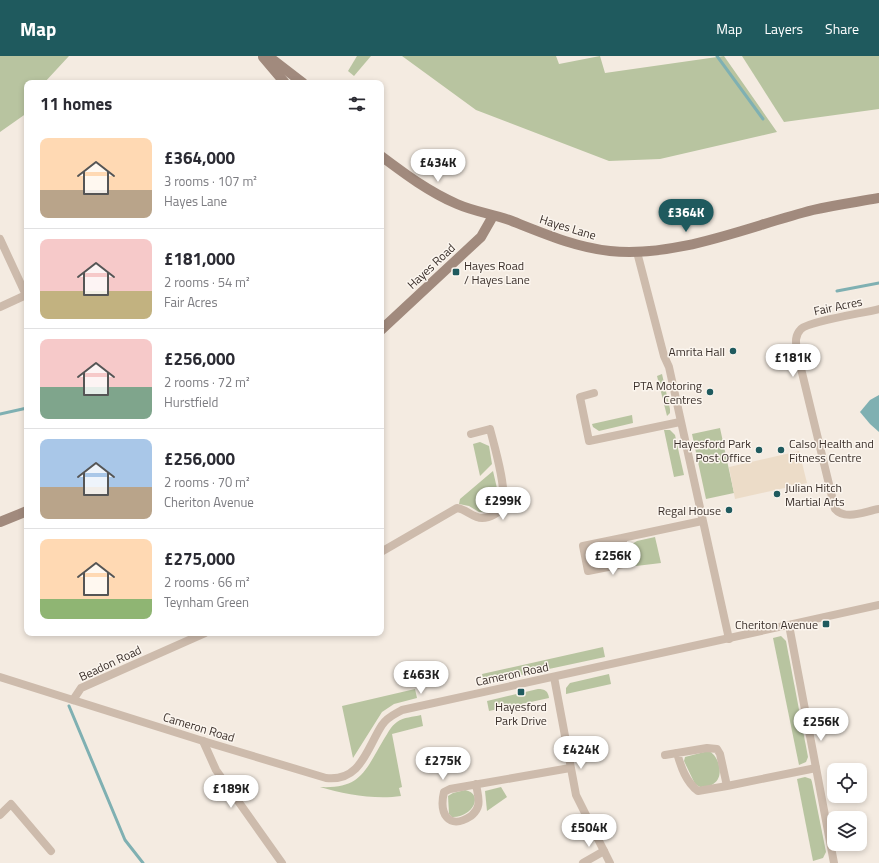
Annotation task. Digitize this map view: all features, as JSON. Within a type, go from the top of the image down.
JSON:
[{"type":"main road","points":[[262,56],[281,80]]},
{"type":"main road","points":[[268,56],[299,80]]},
{"type":"main road","name":"Hayes Lane","points":[[384,158],[434,193],[458,204],[581,247],[611,251],[638,252],[667,249],[716,238],[815,210],[879,198]]},
{"type":"main road","name":"Hayes Road","points":[[384,327],[481,238],[493,216]]},
{"type":"main road","points":[[0,522],[24,512]]},
{"type":"street","points":[[0,239],[24,292]]},
{"type":"street","points":[[638,252],[664,356],[669,367],[729,639]]},
{"type":"street","points":[[0,308],[24,297]]},
{"type":"street","name":"Fair Acres","points":[[879,309],[807,325],[802,328],[795,339],[831,494],[837,512],[849,515],[879,509]]},
{"type":"street","points":[[594,394],[580,397],[589,441],[680,422]]},
{"type":"street","points":[[384,550],[457,508],[464,509],[478,518],[485,518],[491,516],[502,506],[504,497],[490,430],[471,434]]},
{"type":"street","points":[[622,538],[628,562],[588,571],[583,546],[702,521]]},
{"type":"street","name":"Cameron Road","points":[[0,677],[326,778],[338,778],[346,776],[355,770],[362,762],[383,723],[392,715],[402,710],[879,605]]},
{"type":"street","points":[[789,625],[834,863]]},
{"type":"street","name":"Beadon Road","points":[[73,700],[82,688],[198,636]]},
{"type":"street","points":[[554,677],[570,768],[580,805],[610,863]]},
{"type":"street","points":[[203,741],[216,770],[282,863]]},
{"type":"street","points":[[666,755],[707,748],[717,749],[720,754],[727,786]]},
{"type":"street","points":[[677,753],[681,767],[693,787],[698,791],[816,768]]},
{"type":"street","points":[[476,784],[479,804],[478,809],[463,821],[456,823],[448,820],[442,800],[444,792],[450,789],[476,784],[570,768]]},
{"type":"street","points":[[0,814],[11,804],[51,851]]},
{"type":"street","points":[[583,863],[604,852]]},
{"type":"green space","points":[[0,56],[69,56],[47,80],[24,80],[24,115],[0,132]]},
{"type":"green space","points":[[357,56],[371,56],[354,76],[348,71]]},
{"type":"green space","points":[[402,56],[556,56],[559,64],[600,56],[605,73],[724,56],[777,132],[660,159],[609,161],[476,110]]},
{"type":"green space","points":[[742,56],[879,56],[879,109],[784,122]]},
{"type":"green space","points":[[662,374],[670,409],[670,413],[667,416],[657,376]]},
{"type":"green space","points":[[632,415],[633,423],[599,431],[593,427],[592,424]]},
{"type":"green space","points":[[720,428],[734,493],[706,499],[692,434]]},
{"type":"green space","points":[[664,430],[670,430],[675,435],[684,475],[674,477]]},
{"type":"green space","points":[[480,442],[489,446],[492,464],[480,476],[473,444]]},
{"type":"green space","points":[[493,471],[499,497],[495,506],[488,512],[479,512],[469,506],[459,504],[460,499]]},
{"type":"green space","points":[[655,537],[661,563],[636,566],[632,544],[637,541]]},
{"type":"green space","points":[[611,545],[618,547],[620,550],[621,557],[617,561],[598,565],[589,560],[589,554],[592,550]]},
{"type":"green space","points":[[781,636],[786,641],[808,757],[806,762],[799,765],[773,638]]},
{"type":"green space","points":[[603,647],[605,657],[484,683],[482,674]]},
{"type":"green space","points":[[609,674],[611,684],[566,694],[566,688],[570,683]]},
{"type":"green space","points":[[415,689],[417,698],[394,704],[382,712],[353,758],[342,706]]},
{"type":"green space","points":[[543,689],[546,691],[549,698],[489,711],[487,701]]},
{"type":"green space","points":[[421,715],[423,726],[392,734],[402,787],[399,788],[401,796],[360,796],[320,787],[345,785],[353,781],[366,769],[388,732],[395,724],[400,720]]},
{"type":"green space","points":[[708,751],[712,753],[719,764],[719,777],[716,782],[709,786],[700,787],[695,784],[684,761],[685,757]]},
{"type":"green space","points":[[805,777],[811,779],[812,782],[826,852],[823,858],[813,861],[797,779]]},
{"type":"green space","points":[[501,787],[507,797],[487,811],[485,791]]},
{"type":"green space","points":[[465,790],[471,792],[474,796],[474,805],[465,814],[452,817],[449,814],[448,796]]},
{"type":"shaded area","points":[[799,451],[807,483],[735,499],[729,467]]},
{"type":"water","points":[[879,395],[879,432],[860,412],[870,400]]},
{"type":"waterway","points":[[717,56],[763,119]]},
{"type":"waterway","points":[[837,291],[879,283]]},
{"type":"waterway","points":[[0,414],[24,409]]},
{"type":"waterway","points":[[69,706],[125,840],[143,863]]},
{"type":"place","name":"Hayes Road / Hayes Lane","points":[[456,272]]},
{"type":"place","name":"Amrita Hall","points":[[733,351]]},
{"type":"place","name":"PTA Motoring Centres","points":[[710,392]]},
{"type":"place","name":"Hayesford Park Post Office","points":[[759,450]]},
{"type":"place","name":"Calso Health and Fitness Centre","points":[[781,450]]},
{"type":"place","name":"Julian Hitch Martial Arts","points":[[777,494]]},
{"type":"place","name":"Regal House","points":[[729,510]]},
{"type":"place","name":"Cheriton Avenue","points":[[826,624]]},
{"type":"place","name":"Hayesford Park Drive","points":[[521,692]]}]
